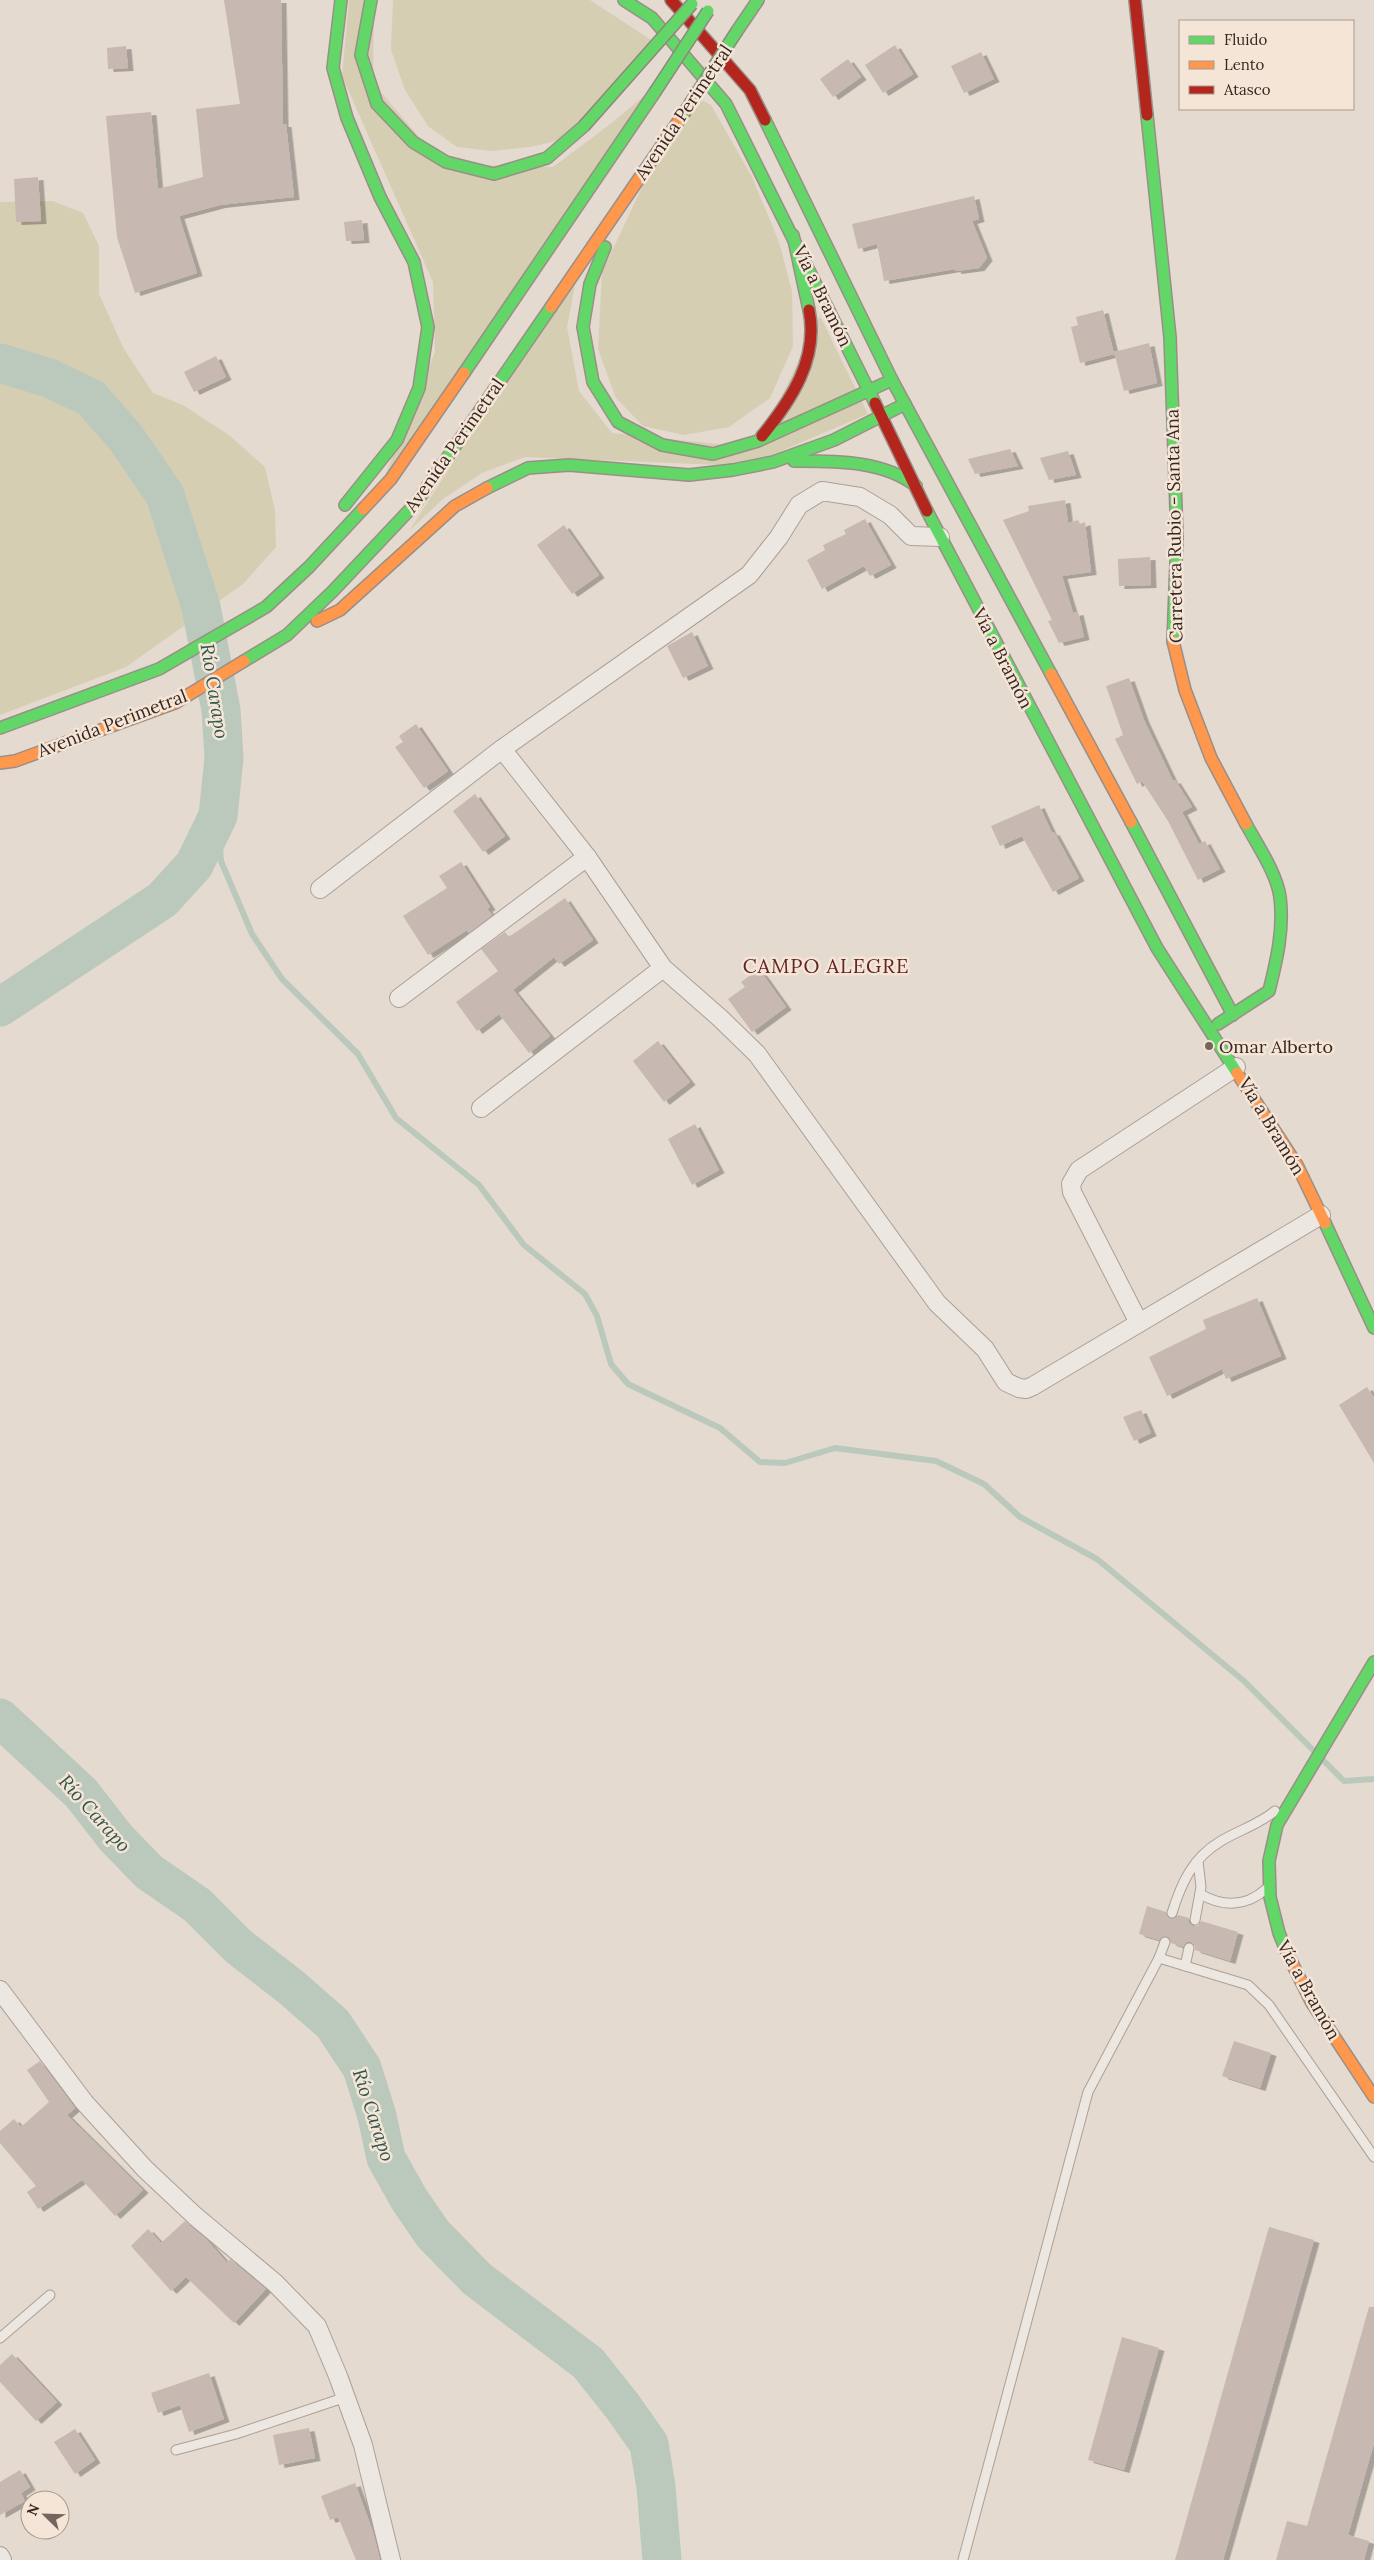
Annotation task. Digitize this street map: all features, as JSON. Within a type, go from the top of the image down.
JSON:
[{"type":"main road","points":[[340,512],[397,440],[420,388],[428,327],[414,262],[380,197],[347,118],[333,68],[337,21],[341,0]]},
{"type":"main road","points":[[337,21],[346,0]]},
{"type":"main road","points":[[370,0],[361,55],[377,104],[413,142],[446,162],[494,174],[546,158],[584,126],[693,2]]},
{"type":"main road","name":"Vía a Bramón","points":[[624,0],[652,18],[726,104],[793,235],[940,537],[1050,748],[1152,939],[1297,1164],[1374,1328]]},
{"type":"main road","name":"Vía a Bramón","points":[[671,0],[750,90],[892,380],[1161,877],[1233,1015]]},
{"type":"main road","name":"Avenida Perimetral","points":[[0,728],[159,669],[266,607],[308,567],[392,479],[655,92],[715,0]]},
{"type":"main road","name":"Avenida Perimetral","points":[[0,763],[15,761],[176,703],[287,635],[333,591],[416,503],[684,113],[758,0]]},
{"type":"main road","name":"Carretera Rubio - Santa Ana","points":[[1135,0],[1170,337],[1177,537],[1172,636],[1185,690],[1211,758],[1267,862],[1280,894],[1281,941],[1269,990],[1211,1028]]},
{"type":"main road","points":[[684,113],[610,234],[590,284],[583,327],[593,382],[618,422],[662,445],[713,454],[758,442],[892,380]]},
{"type":"main road","points":[[758,442],[788,406],[808,362],[812,324],[793,235]]},
{"type":"main road","points":[[773,462],[834,440],[905,404]]},
{"type":"main road","points":[[287,635],[340,610],[455,506],[488,487],[528,468],[569,464],[689,476],[773,462],[832,461],[879,469],[910,479],[916,486]]},
{"type":"main road","points":[[266,607],[317,541]]},
{"type":"main road","name":"Vía a Bramón","points":[[1374,1662],[1312,1766],[1290,1798],[1277,1826],[1270,1850],[1269,1886],[1279,1938],[1308,1997],[1374,2097]]},
{"type":"street","points":[[320,889],[502,749],[749,575],[779,537],[799,505],[822,491],[860,497],[890,515],[911,536],[940,537]]},
{"type":"street","points":[[502,749],[587,857],[663,968],[720,1018],[756,1054],[937,1304],[985,1349],[1006,1382],[1019,1388],[1033,1386],[1321,1214]]},
{"type":"street","points":[[399,998],[587,857]]},
{"type":"street","points":[[481,1108],[663,968]]},
{"type":"street","points":[[1139,1323],[1072,1192],[1073,1178],[1079,1170],[1101,1155],[1193,1098],[1236,1067]]},
{"type":"street","points":[[0,1990],[84,2102],[145,2169],[195,2216],[274,2283],[317,2326],[363,2445],[391,2560]]},
{"type":"street","points":[[0,2556],[2,2560]]},
{"type":"lane","points":[[1172,1913],[1188,1870],[1221,1841],[1256,1825],[1290,1798]]},
{"type":"lane","points":[[1195,1920],[1200,1894],[1201,1875],[1198,1861]]},
{"type":"lane","points":[[1200,1894],[1211,1901],[1236,1904],[1249,1900],[1269,1886]]},
{"type":"lane","points":[[963,2560],[1088,2092],[1159,1958],[1165,1942]]},
{"type":"lane","points":[[1185,1966],[1189,1948]]},
{"type":"lane","points":[[1159,1958],[1248,1984],[1269,2005],[1374,2157]]},
{"type":"lane","points":[[0,2338],[50,2295]]},
{"type":"lane","points":[[176,2450],[236,2434],[346,2397]]},
{"type":"shaded area","points":[[349,0],[374,0],[373,83],[442,164],[553,167],[613,122],[672,72],[382,483],[435,352],[433,282],[342,76]]},
{"type":"shaded area","points":[[393,0],[590,0],[662,47],[560,140],[530,147],[492,151],[457,147],[428,126],[405,90],[391,50]]},
{"type":"shaded area","points":[[692,95],[711,105],[752,177],[779,242],[792,291],[793,346],[770,398],[729,427],[684,435],[643,426],[616,398],[598,349],[602,272],[662,145]]},
{"type":"shaded area","points":[[53,201],[83,213],[99,246],[99,294],[124,349],[153,393],[183,405],[229,435],[265,467],[275,510],[276,547],[243,584],[126,667],[0,715],[0,202]]},
{"type":"shaded area","points":[[578,270],[567,327],[579,391],[612,433],[757,448],[820,316],[868,414],[746,466],[525,457],[482,473],[443,499],[409,531]]},
{"type":"building","points":[[224,0],[281,0],[283,124],[286,124],[294,197],[220,205],[179,216],[197,273],[135,293],[117,237],[106,116],[151,112],[158,189],[203,177],[196,109],[240,104]]},
{"type":"building","points":[[895,45],[913,74],[883,93],[865,65]]},
{"type":"building","points":[[126,46],[128,68],[108,69],[107,48]]},
{"type":"building","points":[[981,52],[994,79],[964,93],[951,66]]},
{"type":"building","points":[[848,59],[861,77],[833,97],[820,79]]},
{"type":"building","points":[[38,177],[41,221],[16,222],[14,179]]},
{"type":"building","points":[[974,196],[979,219],[972,221],[987,258],[979,268],[956,271],[955,269],[884,281],[877,244],[858,249],[852,224]]},
{"type":"building","points":[[362,220],[364,240],[346,241],[344,222]]},
{"type":"building","points":[[1103,310],[1114,354],[1080,363],[1071,327],[1078,325],[1076,317]]},
{"type":"building","points":[[1149,343],[1157,383],[1124,391],[1114,352]]},
{"type":"building","points":[[216,356],[226,377],[194,392],[184,372]]},
{"type":"building","points":[[1010,449],[1018,466],[975,474],[968,459]]},
{"type":"building","points":[[1068,451],[1076,475],[1049,480],[1040,458]]},
{"type":"building","points":[[1065,500],[1068,523],[1078,520],[1080,524],[1085,522],[1091,572],[1062,576],[1073,613],[1078,612],[1084,637],[1059,643],[1048,621],[1052,620],[1003,520],[1029,511],[1028,506]]},
{"type":"building","points":[[865,519],[891,565],[870,576],[864,566],[822,589],[807,560],[825,550],[823,545],[846,534],[844,530]]},
{"type":"building","points":[[564,525],[599,575],[572,594],[537,545]]},
{"type":"building","points":[[1150,557],[1151,585],[1119,586],[1118,559]]},
{"type":"building","points":[[692,632],[708,666],[683,678],[667,646]]},
{"type":"building","points":[[1129,678],[1144,720],[1173,781],[1175,780],[1192,807],[1182,812],[1199,844],[1205,841],[1220,869],[1198,880],[1168,821],[1142,781],[1137,784],[1115,739],[1123,735],[1106,686]]},
{"type":"building","points":[[416,724],[448,771],[424,788],[395,747],[403,742],[399,736]]},
{"type":"building","points":[[475,794],[505,836],[483,852],[453,811]]},
{"type":"building","points":[[1039,805],[1052,833],[1054,832],[1079,878],[1053,892],[1022,836],[1000,846],[991,826]]},
{"type":"building","points":[[461,862],[490,907],[487,909],[492,915],[469,933],[467,930],[428,955],[403,916],[447,888],[439,876]]},
{"type":"building","points":[[565,898],[593,940],[559,964],[554,957],[513,990],[550,1036],[529,1053],[499,1014],[477,1031],[456,1002],[498,971],[481,949],[505,932],[509,937]]},
{"type":"building","points":[[759,969],[786,1007],[752,1032],[728,999],[745,987],[741,982]]},
{"type":"building","points":[[658,1041],[690,1082],[664,1102],[633,1061]]},
{"type":"building","points":[[695,1124],[719,1170],[692,1185],[668,1139]]},
{"type":"building","points":[[1257,1298],[1281,1356],[1226,1379],[1222,1369],[1167,1396],[1149,1357],[1206,1329],[1203,1320]]},
{"type":"building","points":[[1367,1387],[1374,1398],[1374,1463],[1339,1405]]},
{"type":"building","points":[[1141,1410],[1151,1433],[1134,1441],[1123,1417]]},
{"type":"building","points":[[1147,1906],[1166,1912],[1171,1919],[1178,1915],[1189,1918],[1189,1923],[1193,1926],[1198,1926],[1201,1921],[1238,1932],[1230,1961],[1195,1950],[1195,1946],[1191,1942],[1187,1942],[1183,1947],[1171,1943],[1167,1936],[1159,1940],[1139,1934]]},
{"type":"building","points":[[1234,2041],[1271,2053],[1260,2088],[1222,2076]]},
{"type":"building","points":[[40,2061],[75,2108],[67,2115],[143,2190],[115,2216],[82,2180],[38,2209],[27,2192],[36,2186],[0,2143],[0,2131],[14,2119],[21,2127],[49,2102],[27,2070]]},
{"type":"building","points":[[185,2221],[206,2239],[227,2263],[230,2259],[266,2289],[234,2323],[186,2277],[171,2291],[131,2246],[148,2229],[161,2243]]},
{"type":"building","points":[[1269,2227],[1314,2240],[1223,2560],[1175,2560]]},
{"type":"building","points":[[1369,2307],[1374,2307],[1374,2443],[1348,2535],[1369,2541],[1364,2560],[1276,2560],[1287,2521],[1307,2526]]},
{"type":"building","points":[[1122,2337],[1159,2348],[1124,2470],[1088,2460]]},
{"type":"building","points":[[12,2354],[57,2402],[36,2421],[0,2382],[0,2365]]},
{"type":"building","points":[[209,2373],[224,2419],[189,2432],[180,2405],[158,2413],[151,2393]]},
{"type":"building","points":[[309,2428],[315,2458],[279,2465],[273,2435]]},
{"type":"building","points":[[75,2429],[95,2460],[75,2474],[54,2442]]},
{"type":"building","points":[[20,2470],[30,2487],[26,2490],[20,2490],[20,2504],[0,2515],[0,2482]]},
{"type":"building","points":[[355,2483],[373,2532],[380,2560],[356,2560],[338,2517],[330,2520],[321,2496]]},
{"type":"waterway","name":"Río Carapo","points":[[0,363],[49,378],[91,398],[126,438],[165,495],[201,607],[221,710],[224,758],[218,816],[194,865],[162,900],[0,1007]]},
{"type":"waterway","points":[[218,816],[221,861],[252,934],[282,979],[358,1054],[396,1118],[479,1185],[524,1245],[585,1294],[597,1316],[611,1364],[628,1384],[720,1428],[760,1462],[785,1463],[835,1448],[936,1461],[984,1484],[1020,1517],[1097,1559],[1244,1681],[1315,1752]]},
{"type":"waterway","name":"Río Carapo","points":[[0,1718],[81,1793],[116,1838],[149,1872],[197,1905],[238,1946],[292,1988],[333,2024],[362,2068],[377,2116],[386,2158],[409,2199],[433,2234],[477,2279],[588,2363],[649,2444],[656,2487],[662,2560]]},
{"type":"waterway","points":[[1322,1759],[1344,1781],[1374,1779]]},
{"type":"traffic: fast","points":[[341,0],[333,68],[347,118],[380,197],[414,262],[428,327],[419,388],[397,440],[345,505]]},
{"type":"traffic: fast","points":[[371,0],[361,55],[377,104],[413,142],[446,162],[494,174],[547,158],[584,126]]},
{"type":"traffic: fast","points":[[624,0],[652,18],[726,104],[875,403]]},
{"type":"traffic: fast","points":[[737,31],[758,0]]},
{"type":"traffic: fast","points":[[584,126],[692,4]]},
{"type":"traffic: fast","points":[[655,92],[708,11]]},
{"type":"traffic: fast","points":[[684,113],[737,31]]},
{"type":"traffic: fast","points":[[464,373],[655,92]]},
{"type":"traffic: fast","points":[[1147,115],[1170,337],[1177,537],[1173,641]]},
{"type":"traffic: fast","points":[[765,120],[892,380],[1051,674]]},
{"type":"traffic: fast","points":[[793,235],[809,310]]},
{"type":"traffic: fast","points":[[605,247],[590,284],[583,327],[593,382],[618,422],[662,445],[713,454],[758,441],[892,380]]},
{"type":"traffic: fast","points":[[244,661],[287,635],[333,591],[416,503],[551,307]]},
{"type":"traffic: fast","points":[[487,488],[528,468],[569,465],[689,475],[733,470],[773,462],[834,440],[905,404]]},
{"type":"traffic: fast","points":[[794,461],[841,462],[873,467],[903,477],[916,486]]},
{"type":"traffic: fast","points":[[0,728],[159,669],[266,607],[309,567],[363,509]]},
{"type":"traffic: fast","points":[[927,511],[1157,948],[1237,1073]]},
{"type":"traffic: fast","points":[[1131,822],[1233,1015]]},
{"type":"traffic: fast","points":[[1218,1024],[1269,991],[1279,944],[1281,909],[1278,888],[1266,859],[1246,824]]},
{"type":"traffic: fast","points":[[1325,1223],[1374,1328]]},
{"type":"traffic: fast","points":[[1288,1955],[1279,1933],[1270,1897],[1269,1861],[1277,1825],[1374,1662]]},
{"type":"traffic: slow","points":[[551,307],[684,113]]},
{"type":"traffic: slow","points":[[363,509],[391,479],[464,373]]},
{"type":"traffic: slow","points":[[317,621],[340,610],[455,506],[487,488]]},
{"type":"traffic: slow","points":[[1173,641],[1185,690],[1211,758],[1246,824]]},
{"type":"traffic: slow","points":[[0,763],[15,761],[175,703],[244,661]]},
{"type":"traffic: slow","points":[[1051,674],[1131,822]]},
{"type":"traffic: slow","points":[[1237,1073],[1297,1165],[1325,1223]]},
{"type":"traffic: slow","points":[[1288,1955],[1312,2003],[1374,2097]]},
{"type":"traffic: jam","points":[[671,0],[750,90],[765,120]]},
{"type":"traffic: jam","points":[[1135,0],[1147,115]]},
{"type":"traffic: jam","points":[[762,436],[792,393],[806,362],[811,328],[809,310]]},
{"type":"traffic: jam","points":[[875,403],[927,511]]},
{"type":"place","name":"Omar Alberto","points":[[1209,1046]]},
{"type":"district","name":"CAMPO ALEGRE","points":[[826,965]]}]
